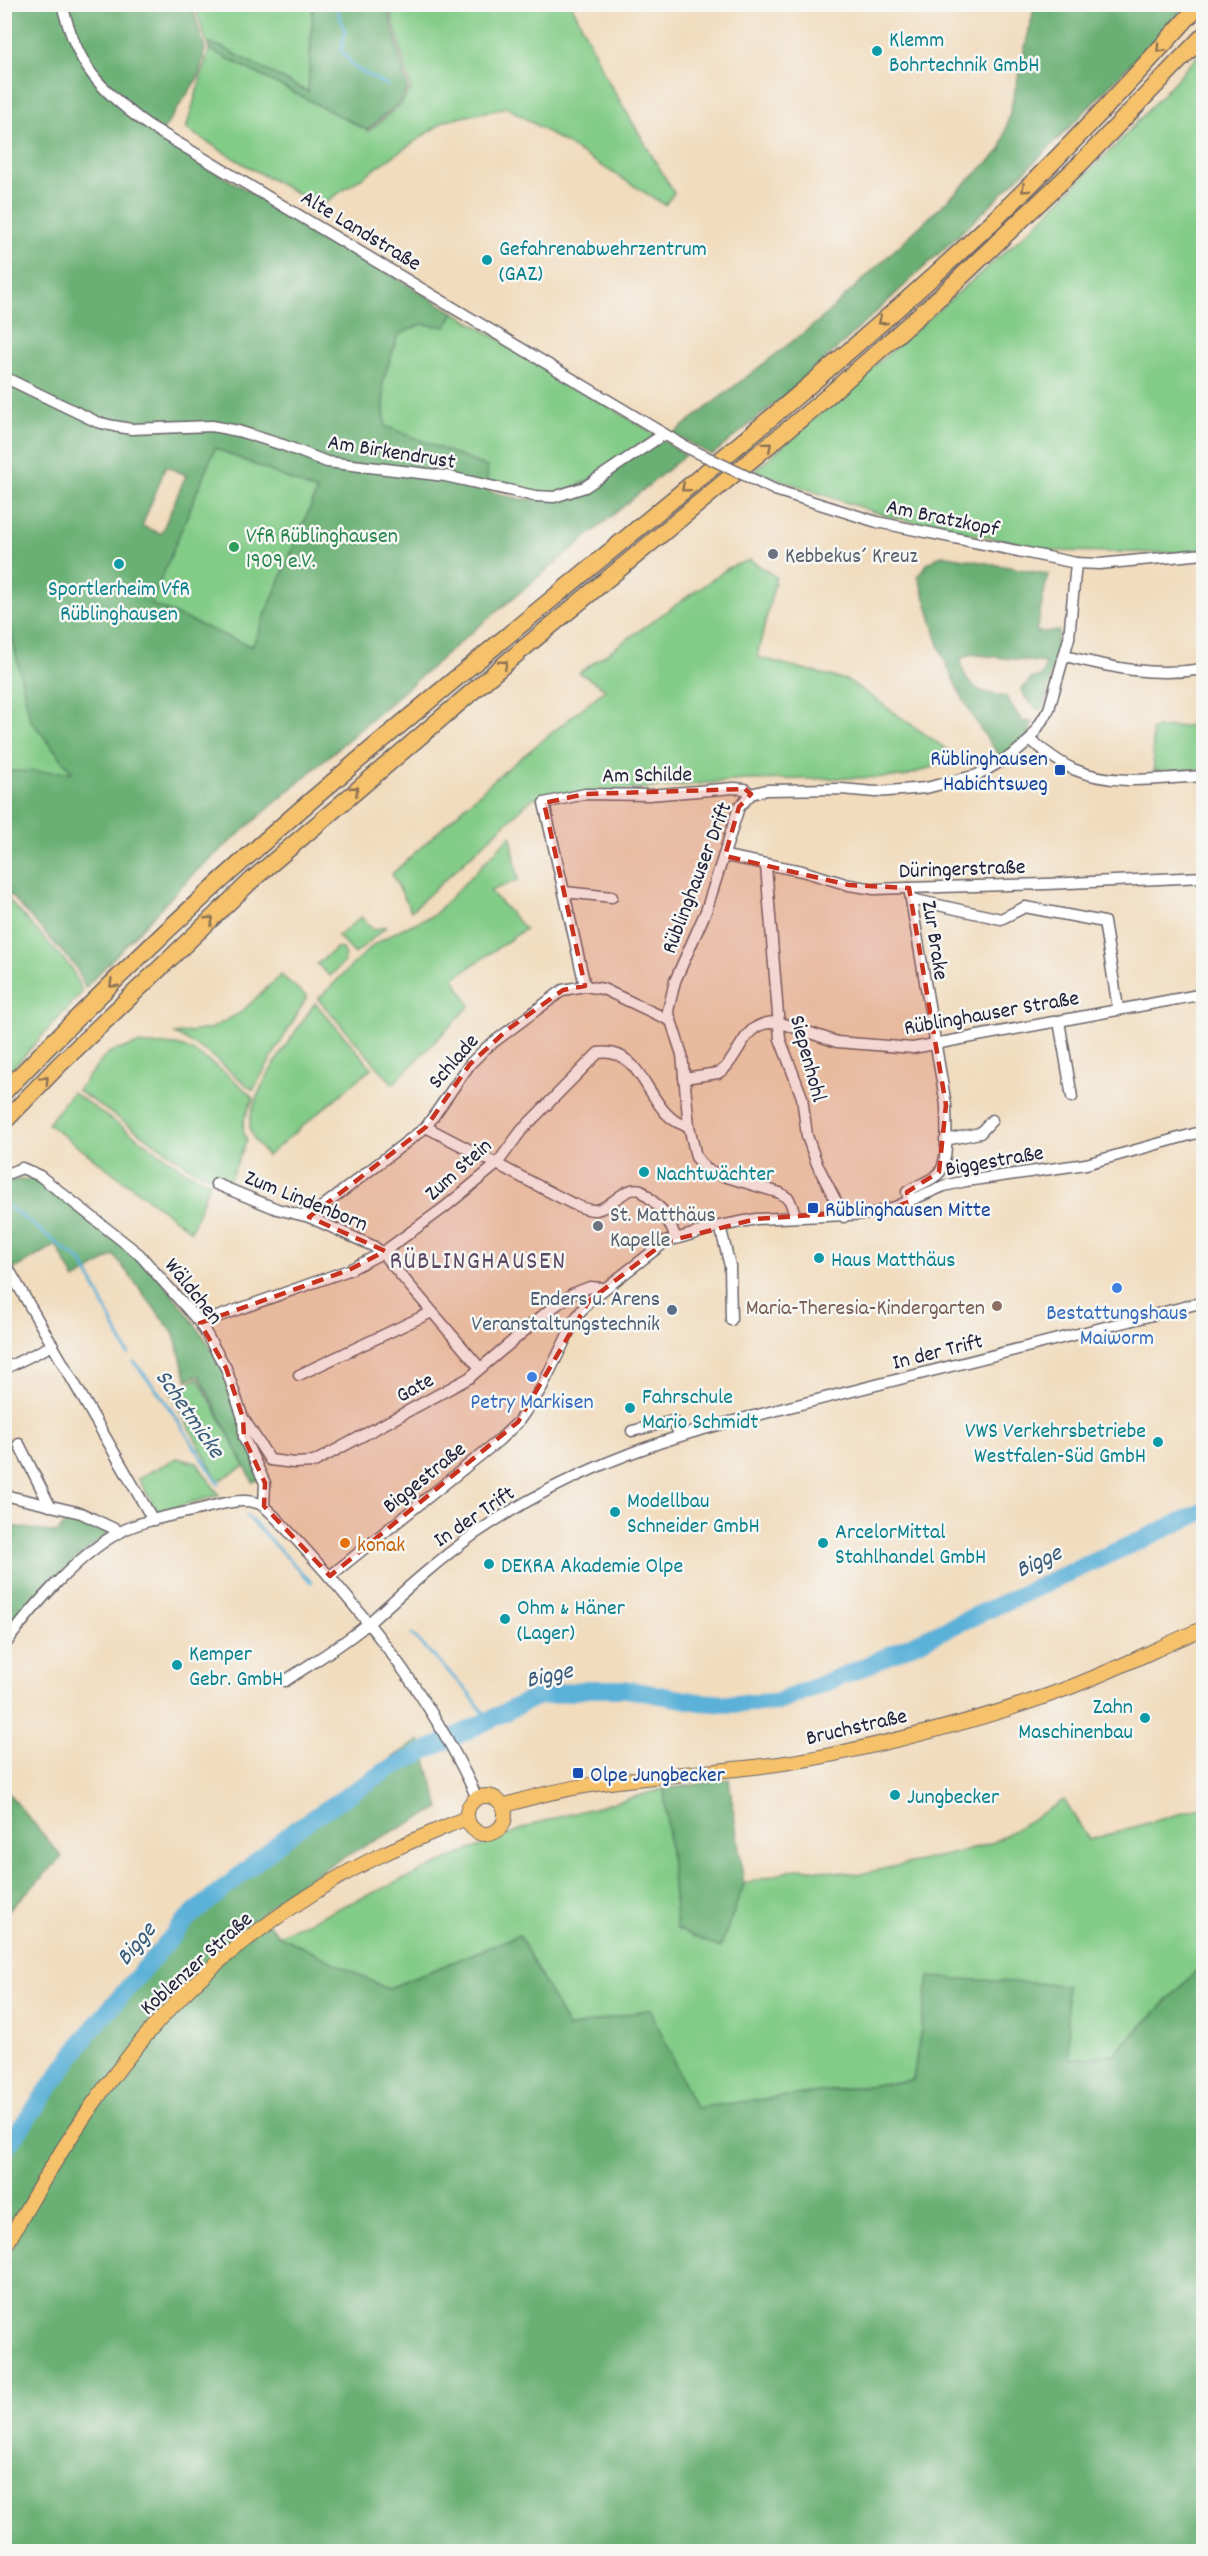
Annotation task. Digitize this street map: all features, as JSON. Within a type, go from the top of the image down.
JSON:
[{"type":"highway","points":[[4,1092],[54,1040],[156,943],[344,771],[807,387],[925,284],[1066,150],[1200,5]]},
{"type":"highway","points":[[4,1122],[167,960],[252,880],[355,790],[821,402],[942,296],[1082,162],[1203,35]]},
{"type":"main road","name":"Bruchstraße","points":[[503,1806],[590,1784],[727,1770],[829,1755],[929,1730],[1051,1695],[1203,1628]]},
{"type":"main road","points":[[492,1796],[503,1806],[505,1817],[503,1823],[494,1833],[481,1834],[475,1831],[466,1818],[469,1805],[477,1797],[492,1796]]},
{"type":"main road","name":"Koblenzer Straße","points":[[4,2249],[54,2165],[116,2072],[180,1997],[260,1929],[323,1886],[373,1859],[466,1818]]},
{"type":"street","name":"Alte Landstraße","points":[[62,4],[77,50],[92,76],[118,103],[148,125],[686,447]]},
{"type":"street","name":"Am Birkendrust","points":[[4,377],[97,422],[114,426],[131,429],[212,426],[238,431],[283,445],[327,462],[446,476],[535,496],[554,497],[585,487],[663,434]]},
{"type":"street","name":"Am Bratzkopf","points":[[686,447],[775,490],[877,522],[1076,563],[1100,564],[1203,554]]},
{"type":"street","name":"Rüblinghauser Drift","points":[[796,1216],[789,1199],[780,1193],[738,1182],[706,1169],[696,1157],[689,1126],[682,1054],[669,1020],[670,995],[706,911],[739,807],[751,794],[766,790],[841,789],[875,792],[926,788],[961,780],[995,766],[1030,740],[1049,709],[1065,656],[1076,563]]},
{"type":"street","points":[[1065,656],[1154,674],[1203,669]]},
{"type":"street","points":[[1030,740],[1059,762],[1114,781],[1203,776]]},
{"type":"street","name":"Am Schilde","points":[[565,892],[544,803],[585,794],[649,795],[734,788],[745,789],[751,794]]},
{"type":"street","name":"Düringerstraße","points":[[725,856],[766,866],[802,871],[849,885],[910,894],[1001,919],[1025,907],[1104,922],[1118,1008]]},
{"type":"street","name":"Siepenhohl","points":[[766,866],[778,1022],[783,1051],[802,1097],[807,1136],[817,1164],[844,1217]]},
{"type":"street","name":"Düringerstraße","points":[[910,894],[1203,876]]},
{"type":"street","points":[[612,897],[565,892],[585,986],[611,992],[669,1020]]},
{"type":"street","name":"Zur Brake","points":[[909,1202],[907,1192],[939,1172],[945,1140],[946,1106],[910,894]]},
{"type":"street","name":"Schlade","points":[[309,1217],[426,1127],[470,1064],[486,1048],[563,990],[585,986]]},
{"type":"street","name":"Rüblinghauser Straße","points":[[778,1022],[837,1042],[913,1048],[1203,994]]},
{"type":"street","points":[[1059,1021],[1072,1097]]},
{"type":"street","points":[[684,1078],[718,1073],[729,1063],[753,1027],[768,1022],[778,1022]]},
{"type":"street","name":"Zum Stein","points":[[200,1323],[349,1270],[382,1253],[445,1207],[496,1164],[521,1131],[598,1053],[620,1054],[641,1077],[673,1121],[689,1126]]},
{"type":"street","points":[[945,1140],[980,1133],[992,1120]]},
{"type":"street","points":[[426,1127],[571,1203],[593,1210],[607,1207],[635,1188],[640,1190],[664,1212],[676,1238]]},
{"type":"street","name":"Biggestraße","points":[[330,1576],[498,1441],[518,1422],[541,1389],[576,1318],[589,1301],[664,1242],[720,1226],[756,1219],[796,1216],[844,1217],[870,1214],[909,1202],[944,1186],[1086,1164],[1203,1131]]},
{"type":"street","name":"Wäldchen","points":[[4,1175],[22,1168],[40,1176],[114,1232],[139,1254],[200,1323],[226,1368],[243,1418],[244,1438],[265,1483],[264,1506]]},
{"type":"street","name":"Zum Lindenborn","points":[[216,1184],[277,1209],[309,1217],[373,1246],[382,1253]]},
{"type":"street","points":[[720,1226],[730,1266],[731,1320]]},
{"type":"street","points":[[382,1253],[480,1368]]},
{"type":"street","points":[[4,1262],[153,1520]]},
{"type":"street","name":"Gate","points":[[243,1418],[270,1460],[294,1463],[314,1462],[469,1378],[548,1311],[572,1294],[590,1287],[603,1288]]},
{"type":"street","name":"In der Trift","points":[[285,1681],[369,1622],[410,1584],[442,1559],[523,1503],[568,1479],[680,1435],[1203,1302]]},
{"type":"street","points":[[299,1375],[432,1312]]},
{"type":"street","points":[[8,1367],[53,1345]]},
{"type":"street","points":[[632,1431],[673,1421],[680,1435]]},
{"type":"street","points":[[19,1444],[50,1506]]},
{"type":"street","points":[[4,1495],[87,1515],[122,1532]]},
{"type":"street","points":[[4,1646],[26,1617],[56,1585],[99,1548],[122,1532],[153,1520],[246,1501],[264,1506],[330,1576],[369,1622],[436,1717],[477,1797]]},
{"type":"highlighted area","points":[[745,789],[751,794],[739,807],[725,856],[849,885],[909,888],[946,1105],[939,1172],[907,1192],[909,1202],[886,1210],[756,1219],[665,1242],[589,1301],[518,1422],[330,1576],[264,1506],[265,1483],[244,1438],[243,1418],[226,1368],[200,1323],[349,1270],[385,1251],[309,1217],[426,1127],[470,1064],[507,1030],[563,990],[585,986],[544,803],[585,794]]},
{"type":"green space","points":[[5,5],[191,5],[205,48],[199,76],[158,138],[454,312],[446,327],[422,324],[398,335],[383,381],[385,426],[487,467],[488,491],[520,499],[553,499],[663,440],[685,455],[465,638],[193,874],[85,988],[76,967],[5,889],[5,771],[72,772],[30,719],[5,603]],"holes":[[[215,448],[317,491],[252,647],[151,604]],[[166,466],[186,475],[161,534],[142,526]]]},
{"type":"green space","points":[[194,5],[313,5],[308,92],[221,47],[207,43]]},
{"type":"green space","points":[[313,5],[387,5],[408,89],[399,103],[367,130],[209,49],[207,43],[221,47],[308,92]]},
{"type":"green space","points":[[389,5],[572,5],[607,79],[674,193],[665,205],[507,107],[445,121],[320,206],[245,165],[186,129],[209,49],[369,131],[400,105],[411,89]]},
{"type":"green space","points":[[1035,5],[1187,5],[1067,130],[981,214],[800,383],[712,455],[673,434],[820,320],[1001,150]]},
{"type":"green space","points":[[1203,50],[1203,549],[1175,553],[1054,551],[886,516],[754,471],[1031,229],[1118,143]]},
{"type":"green space","points":[[454,312],[656,435],[583,485],[553,494],[487,487],[487,467],[385,426],[383,381],[398,335],[422,324],[446,327]]},
{"type":"green space","name":"VfR Rüblinghausen 1909 e.V.","points":[[215,448],[317,491],[252,647],[150,604]]},
{"type":"green space","points":[[942,555],[1048,574],[1036,632],[1059,631],[1045,706],[1038,710],[1025,697],[1022,689],[1031,679],[1042,676],[1046,663],[971,654],[961,659],[970,683],[981,691],[1006,697],[1022,721],[1032,722],[1029,736],[1002,759],[974,719],[957,688],[938,642],[918,576],[928,563]]},
{"type":"green space","points":[[750,560],[776,577],[757,657],[849,681],[959,758],[903,777],[745,780],[533,798],[411,911],[392,874],[496,778],[606,689],[579,673],[730,567]]},
{"type":"green space","points":[[5,602],[30,719],[73,773],[5,771]]},
{"type":"green space","points":[[1203,724],[1203,769],[1154,771],[1152,729]]},
{"type":"green space","points":[[511,835],[518,880],[490,891],[525,929],[454,978],[470,1006],[393,1084],[318,999],[373,945],[401,929],[434,915]]},
{"type":"green space","points":[[5,896],[72,969],[82,992],[5,1077]]},
{"type":"green space","points":[[361,917],[373,930],[387,926],[355,954],[338,936]]},
{"type":"green space","points":[[336,948],[342,949],[345,955],[344,962],[330,976],[317,964]]},
{"type":"green space","points":[[281,975],[307,997],[253,1090],[205,1051],[175,1034],[210,1029],[240,1013]]},
{"type":"green space","points":[[315,1003],[372,1068],[267,1156],[250,1129],[256,1099],[285,1046]]},
{"type":"green space","points":[[138,1044],[184,1047],[218,1068],[240,1085],[253,1099],[243,1125],[247,1140],[228,1183],[193,1169],[77,1090],[108,1053]]},
{"type":"green space","points":[[72,1092],[187,1172],[210,1182],[191,1231],[48,1124]]},
{"type":"green space","points":[[40,1179],[136,1250],[182,1306],[225,1367],[246,1421],[261,1478],[253,1482],[199,1375],[187,1380],[174,1334],[114,1255],[75,1280],[56,1245],[14,1269],[5,1250],[5,1183],[7,1180]]},
{"type":"green space","points":[[198,1378],[245,1466],[218,1481],[171,1393]]},
{"type":"green space","points":[[177,1458],[197,1463],[219,1495],[158,1512],[138,1478]]},
{"type":"green space","points":[[73,1515],[116,1528],[77,1558],[40,1592],[5,1650],[5,1525],[57,1533]]},
{"type":"green space","points":[[420,1740],[440,1808],[323,1869],[260,1915],[278,1935],[387,1989],[519,1935],[568,2028],[650,2009],[695,2108],[913,2080],[929,1977],[1066,1985],[1070,2060],[1114,2054],[1203,1965],[1203,2551],[5,2551],[4,2145],[191,1906],[301,1816]]},
{"type":"green space","points":[[729,1779],[744,1884],[720,1948],[677,1929],[664,1789]]},
{"type":"green space","points":[[4,1788],[62,1857],[5,1914],[4,1914]]},
{"type":"green space","points":[[664,1789],[677,1929],[720,1947],[744,1884],[800,1868],[860,1874],[961,1852],[994,1842],[1064,1800],[1089,1840],[1203,1807],[1203,1965],[1114,2054],[1069,2060],[929,1977],[913,2080],[695,2108],[650,2010],[568,2028],[519,1935],[387,1989],[278,1935],[463,1853],[537,1823]]},
{"type":"waterway","points":[[335,4],[345,31],[341,51],[355,68],[388,86]]},
{"type":"waterway","name":"Schetmicke","points":[[4,1203],[83,1263],[128,1354]]},
{"type":"waterway","name":"Schetmicke","points":[[134,1362],[163,1398],[219,1484]]},
{"type":"waterway","name":"Bigge","points":[[4,2151],[88,2034],[187,1919],[296,1829],[387,1770],[536,1697],[588,1689],[625,1689],[699,1702],[730,1704],[778,1702],[859,1669],[1204,1511]]},
{"type":"waterway","name":"Schetmicke","points":[[247,1516],[311,1582]]},
{"type":"waterway","name":"Schetmicke","points":[[412,1634],[468,1692],[489,1720]]},
{"type":"place","name":"Klemm Bohrtechnik GmbH","points":[[877,51]]},
{"type":"place","name":"Gefahrenabwehrzentrum (GAZ)","points":[[487,260]]},
{"type":"place","name":"VfR Rüblinghausen 1909 e.V.","points":[[234,547]]},
{"type":"place","name":"Kebbekus´ Kreuz","points":[[773,554]]},
{"type":"place","name":"Sportlerheim VfR Rüblinghausen","points":[[119,564]]},
{"type":"place","name":"Rüblinghausen Habichtsweg","points":[[1060,770]]},
{"type":"place","name":"Nachtwächter","points":[[644,1172]]},
{"type":"place","name":"Rüblinghausen Mitte","points":[[813,1208]]},
{"type":"place","name":"St. Matthäus Kapelle","points":[[598,1226]]},
{"type":"place","name":"Haus Matthäus","points":[[819,1258]]},
{"type":"place","name":"Bestattungshaus Maiworm","points":[[1117,1288]]},
{"type":"place","name":"Maria-Theresia-Kindergarten","points":[[997,1306]]},
{"type":"place","name":"Enders u. Arens Veranstaltungstechnik","points":[[672,1310]]},
{"type":"place","name":"Petry Markisen","points":[[532,1377]]},
{"type":"place","name":"Fahrschule Mario Schmidt","points":[[630,1408]]},
{"type":"place","name":"VWS Verkehrsbetriebe Westfalen-Süd GmbH","points":[[1158,1442]]},
{"type":"place","name":"Modellbau Schneider GmbH","points":[[615,1512]]},
{"type":"place","name":"konak","points":[[345,1543]]},
{"type":"place","name":"ArcelorMittal Stahlhandel GmbH","points":[[823,1543]]},
{"type":"place","name":"DEKRA Akademie Olpe","points":[[489,1564]]},
{"type":"place","name":"Ohm & Häner (Lager)","points":[[505,1619]]},
{"type":"place","name":"Kemper Gebr. GmbH","points":[[177,1665]]},
{"type":"place","name":"Zahn Maschinenbau","points":[[1145,1718]]},
{"type":"place","name":"Olpe Jungbecker","points":[[578,1773]]},
{"type":"place","name":"Jungbecker","points":[[895,1795]]},
{"type":"district","name":"RÜBLINGHAUSEN","points":[[478,1259]]}]
